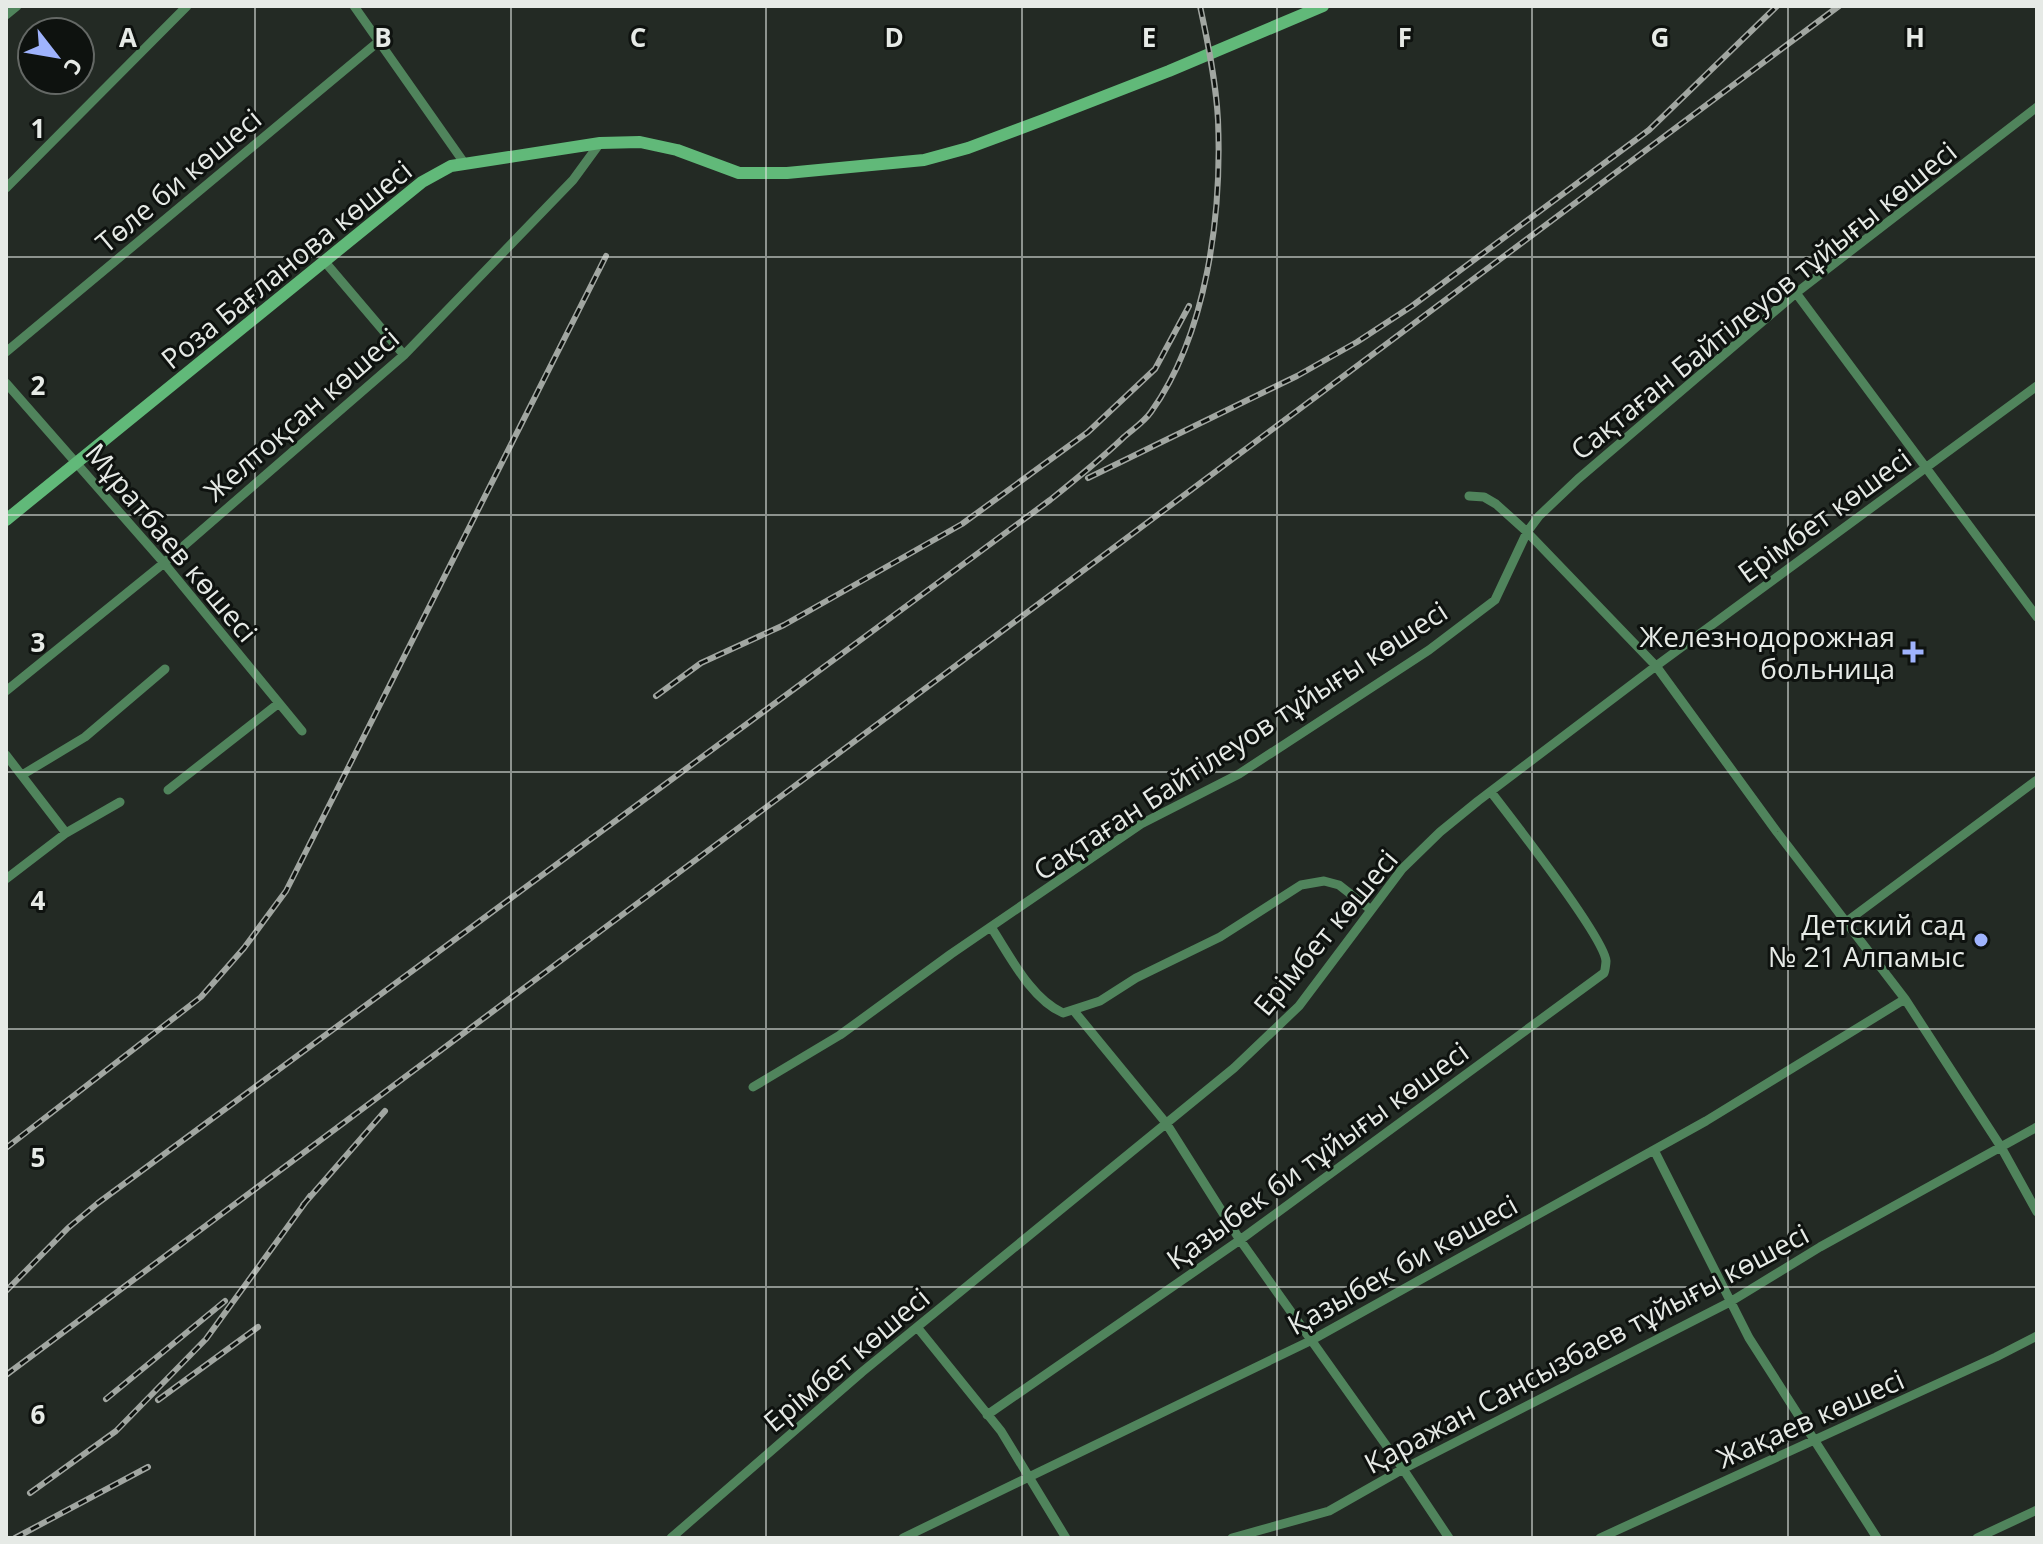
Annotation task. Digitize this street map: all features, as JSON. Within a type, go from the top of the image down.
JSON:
[{"type":"street","points":[[6,15],[17,6]]},
{"type":"street","points":[[6,188],[187,6]]},
{"type":"street","points":[[354,6],[465,164]]},
{"type":"street","name":"Роза Бағланова көшесі","points":[[6,520],[422,182],[451,166],[600,143],[640,142],[677,150],[739,173],[787,173],[924,160],[968,148],[1043,120],[1323,6]]},
{"type":"street","name":"Төле би көшесі","points":[[6,352],[378,42]]},
{"type":"street","name":"Сақтаған Байтілеуов тұйығы көшесі","points":[[753,1087],[840,1035],[1141,824],[1239,774],[1429,650],[1495,600],[1527,532],[1539,516],[1578,479],[1796,293],[2037,107]]},
{"type":"street","name":"Желтоқсан көшесі","points":[[6,691],[164,563],[404,355],[573,180],[600,143]]},
{"type":"street","points":[[325,262],[404,355]]},
{"type":"street","points":[[1796,293],[2037,617]]},
{"type":"street","name":"Мұратбаев көшесі","points":[[6,383],[164,563],[302,731]]},
{"type":"street","name":"Ерімбет көшесі","points":[[671,1538],[917,1327],[1234,1068],[1299,1006],[1402,869],[1440,832],[1656,666],[2037,386]]},
{"type":"street","points":[[1469,496],[1484,497],[1496,504],[1527,532],[1656,666],[1905,999],[2001,1147],[2037,1212]]},
{"type":"street","points":[[22,775],[85,737],[165,669]]},
{"type":"street","points":[[168,790],[279,703]]},
{"type":"street","points":[[6,755],[66,833]]},
{"type":"street","points":[[1846,922],[2037,780]]},
{"type":"street","name":"Қазыбек би тұйығы көшесі","points":[[987,1415],[1240,1240],[1604,973],[1606,961],[1603,952],[1571,902],[1491,792]]},
{"type":"street","points":[[6,879],[66,833],[120,802]]},
{"type":"street","points":[[991,927],[1019,970],[1050,1007],[1063,1013],[1100,1001],[1136,978],[1220,937],[1301,885],[1324,881],[1339,885],[1371,910]]},
{"type":"street","name":"Қазыбек би көшесі","points":[[903,1538],[1310,1341],[1654,1150],[1905,999]]},
{"type":"street","points":[[1074,1011],[1166,1123],[1240,1240],[1449,1538]]},
{"type":"street","name":"Қаражан Сансызбаев тұйығы көшесі","points":[[1232,1538],[1329,1511],[1403,1469],[1730,1302],[1820,1247],[2037,1127]]},
{"type":"street","points":[[1654,1150],[1749,1338],[1877,1538]]},
{"type":"street","points":[[917,1327],[1001,1431],[1066,1538]]},
{"type":"street","name":"Жақаев көшесі","points":[[1600,1538],[2037,1336]]},
{"type":"street","points":[[1977,1538],[2037,1510]]},
{"type":"railway","points":[[6,1291],[68,1228],[98,1203],[1050,500],[1145,419],[1170,381],[1186,347],[1198,310],[1213,234],[1219,157],[1218,120],[1214,77],[1200,6]]},
{"type":"railway","points":[[1088,478],[1297,376],[1412,306],[1649,130],[1777,6]]},
{"type":"railway","points":[[6,1375],[1839,6]]},
{"type":"railway","points":[[6,1148],[201,997],[244,948],[286,891],[606,256]]},
{"type":"railway","points":[[656,696],[701,663],[784,625],[962,524],[1088,432],[1155,369],[1189,306]]},
{"type":"railway","points":[[303,1205],[385,1111]]},
{"type":"railway","points":[[30,1493],[116,1431],[206,1339],[310,1196]]},
{"type":"railway","points":[[106,1399],[225,1301]]},
{"type":"railway","points":[[158,1400],[258,1327]]},
{"type":"railway","points":[[15,1538],[148,1467]]},
{"type":"place","name":"Железнодорожная больница","points":[[1913,652]]},
{"type":"place","name":"Детский сад № 21 Алпамыс","points":[[1981,940]]}]
